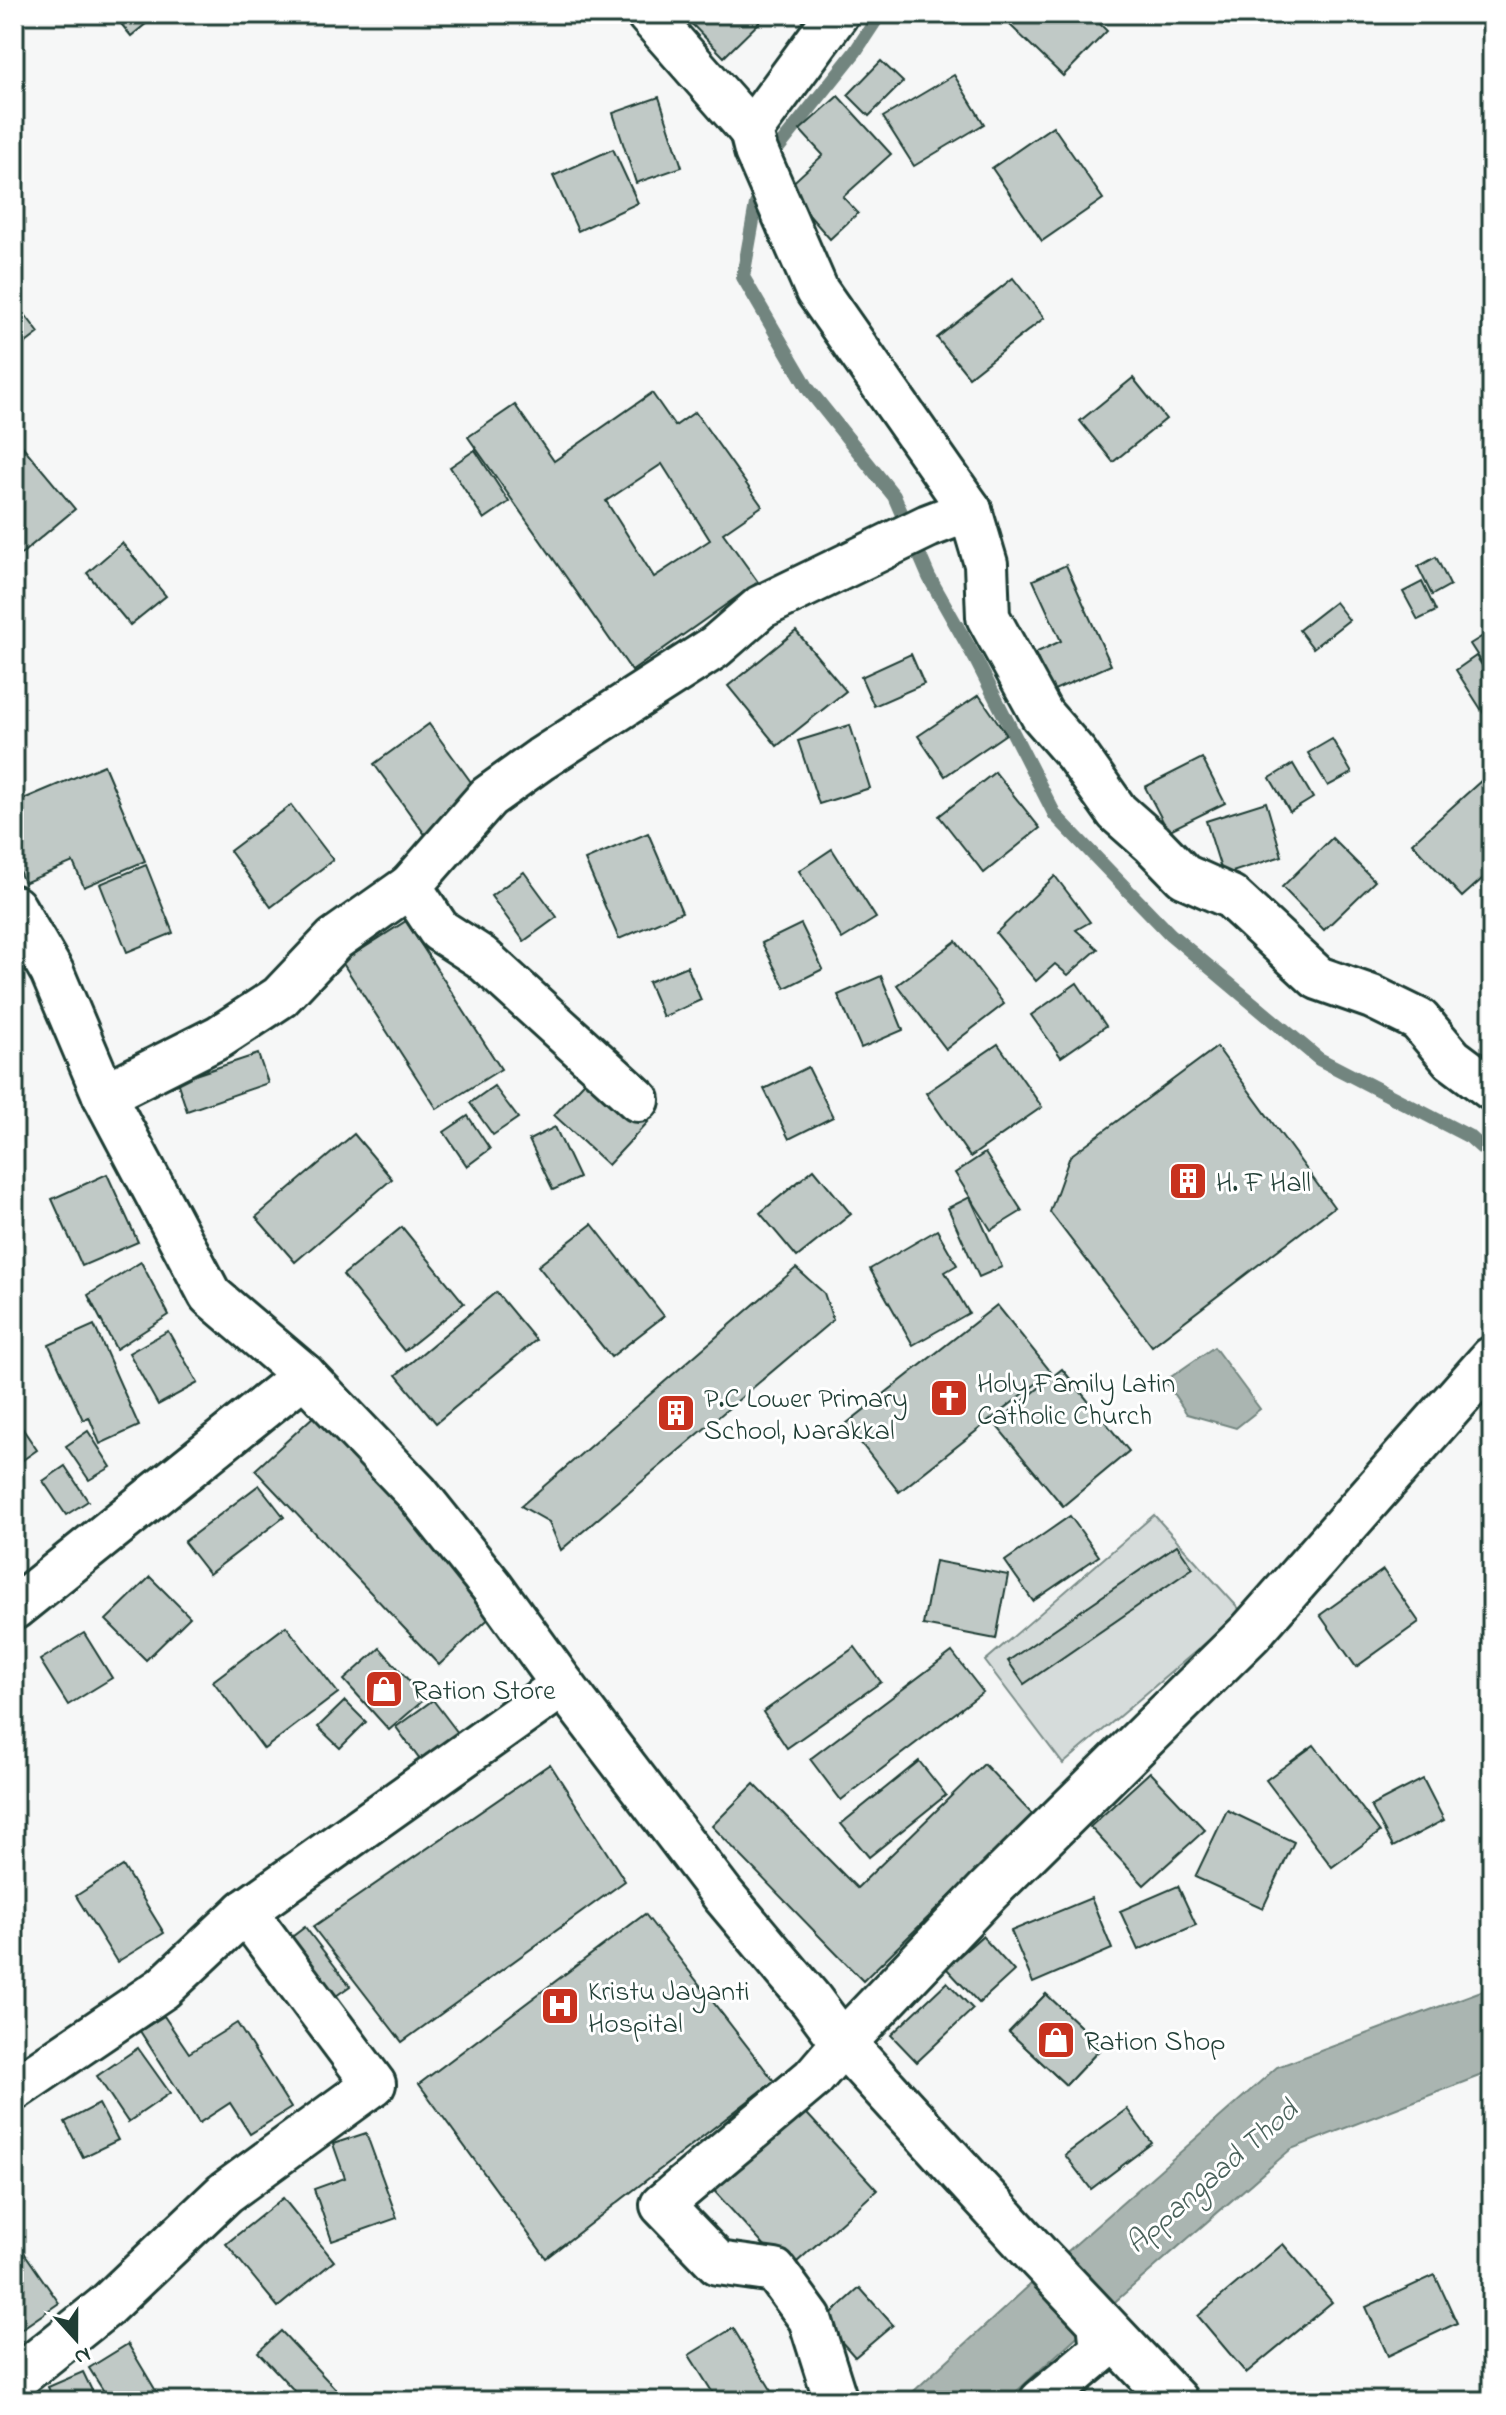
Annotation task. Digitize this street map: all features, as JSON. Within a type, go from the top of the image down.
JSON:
[{"type":"street","points":[[648,14],[751,131],[764,171],[817,291],[970,510],[986,564],[988,617],[1042,715],[1076,754],[1117,812],[1184,876],[1231,897],[1318,978],[1372,997],[1419,1020],[1452,1059],[1492,1089]]},
{"type":"street","points":[[751,131],[837,14]]},
{"type":"street","points":[[104,1095],[219,1037],[280,997],[335,939],[410,886],[488,797],[715,647],[761,607],[928,526],[970,510]]},
{"type":"street","points":[[410,886],[439,930],[481,957],[638,1100]]},
{"type":"street","points":[[14,907],[52,972],[104,1095],[210,1295],[304,1375],[417,1493],[493,1588],[723,1895],[843,2043],[1175,2401]]},
{"type":"street","points":[[836,2401],[810,2319],[775,2271],[718,2263],[662,2205],[813,2078],[988,1891],[1250,1633],[1492,1359]]},
{"type":"street","points":[[14,1608],[304,1375]]},
{"type":"street","points":[[14,2089],[163,1988],[245,1911],[563,1685]]},
{"type":"street","points":[[14,2380],[105,2307],[225,2193],[374,2084],[245,1911]]},
{"type":"street","points":[[1041,2401],[1102,2350],[1099,2321]]},
{"type":"shaded area","points":[[1154,1515],[1242,1612],[1063,1764],[985,1661]]},
{"type":"water","points":[[1214,1347],[1260,1409],[1236,1428],[1187,1414],[1165,1381]]},
{"type":"water","name":"Appangaad Thod","points":[[1492,1987],[1492,2071],[1291,2149],[1006,2401],[903,2401],[1277,2067]]},
{"type":"building","points":[[113,14],[158,14],[131,36]]},
{"type":"building","points":[[682,14],[765,14],[767,15],[724,57]]},
{"type":"building","points":[[1021,14],[1090,14],[1107,31],[1063,76],[1010,25]]},
{"type":"building","points":[[881,61],[903,82],[869,116],[848,95]]},
{"type":"building","points":[[954,75],[984,124],[914,166],[883,117]]},
{"type":"building","points":[[838,96],[891,154],[843,197],[858,213],[830,239],[786,189],[823,155],[800,130]]},
{"type":"building","points":[[659,97],[682,167],[636,183],[613,113]]},
{"type":"building","points":[[1053,126],[1103,199],[1042,241],[992,168]]},
{"type":"building","points":[[613,149],[638,203],[578,231],[553,176]]},
{"type":"building","points":[[1013,278],[1044,318],[969,377],[937,338]]},
{"type":"building","points":[[14,300],[39,333],[14,352]]},
{"type":"building","points":[[1133,378],[1166,419],[1113,462],[1080,421]]},
{"type":"building","points":[[652,393],[675,426],[695,412],[762,506],[723,533],[758,582],[632,671],[468,437],[515,405],[554,461]],"holes":[[[662,464],[710,540],[654,577],[606,501]]]},
{"type":"building","points":[[14,436],[75,509],[14,560]]},
{"type":"building","points":[[475,450],[509,502],[484,519],[450,467]]},
{"type":"building","points":[[122,543],[166,596],[130,625],[87,573]]},
{"type":"building","points":[[1436,557],[1450,585],[1432,595],[1418,567]]},
{"type":"building","points":[[1066,565],[1111,665],[1052,691],[1035,653],[1061,641],[1033,580]]},
{"type":"building","points":[[1422,582],[1436,611],[1418,620],[1403,592]]},
{"type":"building","points":[[1335,602],[1349,620],[1313,648],[1299,630]]},
{"type":"building","points":[[796,631],[846,691],[777,746],[728,686]]},
{"type":"building","points":[[1492,633],[1492,678],[1470,644]]},
{"type":"building","points":[[911,654],[924,684],[874,706],[861,677]]},
{"type":"building","points":[[1476,656],[1492,681],[1492,709],[1484,714],[1456,670]]},
{"type":"building","points":[[979,695],[1006,734],[945,776],[918,736]]},
{"type":"building","points":[[429,724],[484,800],[429,840],[374,764]]},
{"type":"building","points":[[850,725],[870,788],[819,804],[798,741]]},
{"type":"building","points":[[1332,739],[1352,773],[1328,786],[1308,753]]},
{"type":"building","points":[[1202,758],[1225,803],[1168,831],[1145,787]]},
{"type":"building","points":[[1293,764],[1313,798],[1290,812],[1270,778]]},
{"type":"building","points":[[104,765],[145,861],[84,887],[73,862],[24,883],[14,858],[14,803]]},
{"type":"building","points":[[995,772],[1040,828],[984,873],[939,816]]},
{"type":"building","points":[[1482,780],[1492,790],[1492,870],[1462,897],[1412,843]]},
{"type":"building","points":[[1266,802],[1282,856],[1223,875],[1206,821]]},
{"type":"building","points":[[291,805],[333,860],[271,907],[230,851]]},
{"type":"building","points":[[648,833],[682,912],[619,939],[585,860]]},
{"type":"building","points":[[1332,838],[1375,881],[1324,930],[1282,887]]},
{"type":"building","points":[[832,849],[876,918],[842,939],[799,871]]},
{"type":"building","points":[[146,865],[173,933],[127,952],[100,884]]},
{"type":"building","points":[[524,872],[557,917],[524,941],[491,896]]},
{"type":"building","points":[[1055,876],[1090,922],[1076,930],[1098,949],[1068,975],[1055,964],[1036,981],[996,933]]},
{"type":"building","points":[[406,921],[501,1069],[437,1109],[342,962]]},
{"type":"building","points":[[801,924],[823,969],[785,988],[762,943]]},
{"type":"building","points":[[956,941],[1004,1004],[946,1049],[897,985]]},
{"type":"building","points":[[687,966],[701,1000],[663,1017],[648,982]]},
{"type":"building","points":[[881,976],[903,1030],[861,1048],[838,995]]},
{"type":"building","points":[[1077,983],[1106,1026],[1061,1057],[1031,1015]]},
{"type":"building","points":[[998,1044],[1042,1107],[970,1157],[926,1093]]},
{"type":"building","name":"H. F Hall","points":[[1217,1047],[1334,1207],[1152,1346],[1050,1212],[1070,1156]]},
{"type":"building","points":[[258,1054],[268,1083],[187,1111],[177,1081]]},
{"type":"building","points":[[808,1067],[833,1117],[789,1139],[764,1089]]},
{"type":"building","points":[[594,1072],[648,1122],[608,1165],[554,1115]]},
{"type":"building","points":[[494,1086],[518,1118],[493,1135],[470,1103]]},
{"type":"building","points":[[468,1116],[490,1149],[467,1166],[444,1132]]},
{"type":"building","points":[[555,1127],[579,1178],[553,1190],[529,1140]]},
{"type":"building","points":[[354,1134],[392,1179],[295,1262],[256,1217]]},
{"type":"building","points":[[985,1153],[1022,1211],[991,1230],[955,1173]]},
{"type":"building","points":[[814,1169],[851,1214],[797,1257],[760,1213]]},
{"type":"building","points":[[107,1174],[138,1242],[82,1266],[52,1199]]},
{"type":"building","points":[[970,1197],[1002,1267],[979,1277],[948,1208]]},
{"type":"building","points":[[592,1224],[664,1316],[611,1357],[538,1266]]},
{"type":"building","points":[[402,1227],[464,1303],[404,1351],[343,1275]]},
{"type":"building","points":[[937,1230],[957,1265],[945,1272],[969,1313],[913,1345],[870,1269]]},
{"type":"building","points":[[141,1262],[169,1315],[116,1349],[88,1295]]},
{"type":"building","name":"P.C Lower Primary School, Narakkal","points":[[796,1268],[824,1293],[833,1320],[561,1550],[549,1522],[521,1506]]},
{"type":"building","points":[[496,1292],[536,1340],[436,1423],[396,1375]]},
{"type":"building","name":"Holy Family Latin Catholic Church","points":[[997,1305],[1051,1372],[899,1492],[846,1424]]},
{"type":"building","points":[[94,1325],[139,1426],[100,1444],[89,1417],[83,1420],[49,1345]]},
{"type":"building","points":[[168,1331],[198,1383],[158,1405],[129,1353]]},
{"type":"building","points":[[1062,1369],[1129,1451],[1063,1506],[995,1424]]},
{"type":"building","points":[[315,1415],[498,1610],[439,1665],[255,1470]]},
{"type":"building","points":[[14,1416],[37,1450],[14,1466]]},
{"type":"building","points":[[88,1431],[111,1467],[89,1480],[66,1446]]},
{"type":"building","points":[[65,1466],[88,1501],[66,1515],[43,1481]]},
{"type":"building","points":[[259,1485],[284,1517],[209,1574],[184,1542]]},
{"type":"building","points":[[1070,1516],[1099,1556],[1033,1601],[1005,1561]]},
{"type":"building","points":[[1177,1545],[1193,1568],[1024,1684],[1008,1661]]},
{"type":"building","points":[[935,1561],[1008,1575],[996,1639],[923,1625]]},
{"type":"building","points":[[1383,1570],[1419,1622],[1356,1667],[1320,1615]]},
{"type":"building","points":[[150,1577],[190,1617],[146,1660],[106,1620]]},
{"type":"building","points":[[286,1626],[338,1693],[264,1749],[213,1681]]},
{"type":"building","points":[[84,1633],[112,1678],[68,1705],[40,1660]]},
{"type":"building","points":[[855,1647],[881,1682],[787,1748],[763,1712]]},
{"type":"building","name":"Ration Store","points":[[380,1648],[425,1699],[389,1730],[344,1680]]},
{"type":"building","points":[[952,1652],[983,1692],[841,1800],[810,1759]]},
{"type":"building","points":[[433,1700],[458,1733],[420,1760],[396,1727]]},
{"type":"building","points":[[345,1701],[366,1722],[340,1748],[318,1727]]},
{"type":"building","points":[[1314,1745],[1380,1832],[1332,1867],[1266,1780]]},
{"type":"building","points":[[919,1761],[946,1795],[869,1857],[841,1824]]},
{"type":"building","points":[[550,1764],[625,1881],[402,2042],[313,1927]]},
{"type":"building","points":[[984,1764],[1033,1815],[863,1981],[712,1826],[754,1784],[857,1888]]},
{"type":"building","points":[[1150,1772],[1205,1830],[1144,1885],[1090,1827]]},
{"type":"building","points":[[1423,1779],[1444,1820],[1393,1847],[1371,1806]]},
{"type":"building","points":[[1227,1810],[1294,1842],[1263,1908],[1195,1877]]},
{"type":"building","points":[[123,1866],[164,1933],[117,1962],[76,1896]]},
{"type":"building","points":[[1178,1886],[1196,1925],[1138,1950],[1120,1911]]},
{"type":"building","points":[[1091,1898],[1112,1949],[1033,1983],[1011,1931]]},
{"type":"building","name":"Kristu Jayanti Hospital","points":[[645,1914],[774,2081],[546,2258],[419,2084]]},
{"type":"building","points":[[305,1927],[350,1986],[329,2001],[284,1943]]},
{"type":"building","points":[[982,1936],[1014,1971],[979,2003],[946,1968]]},
{"type":"building","points":[[947,1982],[973,2009],[917,2062],[891,2035]]},
{"type":"building","name":"Ration Shop","points":[[1046,1994],[1102,2047],[1066,2085],[1009,2032]]},
{"type":"building","name":"Ration Shop","points":[[1046,1994],[1102,2047],[1066,2085],[1009,2032]]},
{"type":"building","points":[[164,2016],[189,2053],[237,2023],[291,2108],[250,2134],[230,2103],[199,2123],[140,2031]]},
{"type":"building","points":[[138,2048],[170,2093],[128,2122],[97,2076]]},
{"type":"building","points":[[797,2103],[877,2190],[787,2271],[707,2183]]},
{"type":"building","points":[[99,2104],[118,2140],[83,2157],[65,2122]]},
{"type":"building","points":[[1127,2109],[1152,2143],[1091,2189],[1065,2155]]},
{"type":"building","points":[[366,2133],[397,2218],[332,2241],[314,2189],[345,2178],[333,2144]]},
{"type":"building","points":[[283,2198],[334,2261],[278,2307],[226,2244]]},
{"type":"building","points":[[14,2242],[59,2303],[14,2334]]},
{"type":"building","points":[[1283,2244],[1332,2302],[1246,2373],[1198,2316]]},
{"type":"building","points":[[1435,2275],[1457,2323],[1388,2356],[1366,2307]]},
{"type":"building","points":[[860,2288],[893,2325],[855,2357],[823,2321]]},
{"type":"building","points":[[733,2328],[778,2401],[718,2401],[689,2355]]},
{"type":"building","points":[[281,2331],[347,2401],[304,2401],[258,2352]]},
{"type":"building","points":[[128,2344],[162,2401],[110,2401],[89,2368]]},
{"type":"building","points":[[83,2372],[97,2401],[54,2401],[48,2387]]},
{"type":"building","points":[[260,2390],[268,2401],[246,2401]]},
{"type":"waterway","points":[[779,147],[855,52],[880,14]]},
{"type":"waterway","points":[[756,204],[743,277],[809,390],[894,496],[929,577],[976,660],[1055,815],[1170,934],[1319,1059],[1470,1137],[1492,1157]]},
{"type":"place","name":"H. F Hall","points":[[1188,1181]]},
{"type":"place","name":"Holy Family Latin Catholic Church","points":[[949,1398]]},
{"type":"place","name":"P.C Lower Primary School, Narakkal","points":[[676,1413]]},
{"type":"place","name":"Ration Store","points":[[384,1689]]},
{"type":"place","name":"Kristu Jayanti Hospital","points":[[560,2006]]},
{"type":"place","name":"Ration Shop","points":[[1056,2040]]}]
